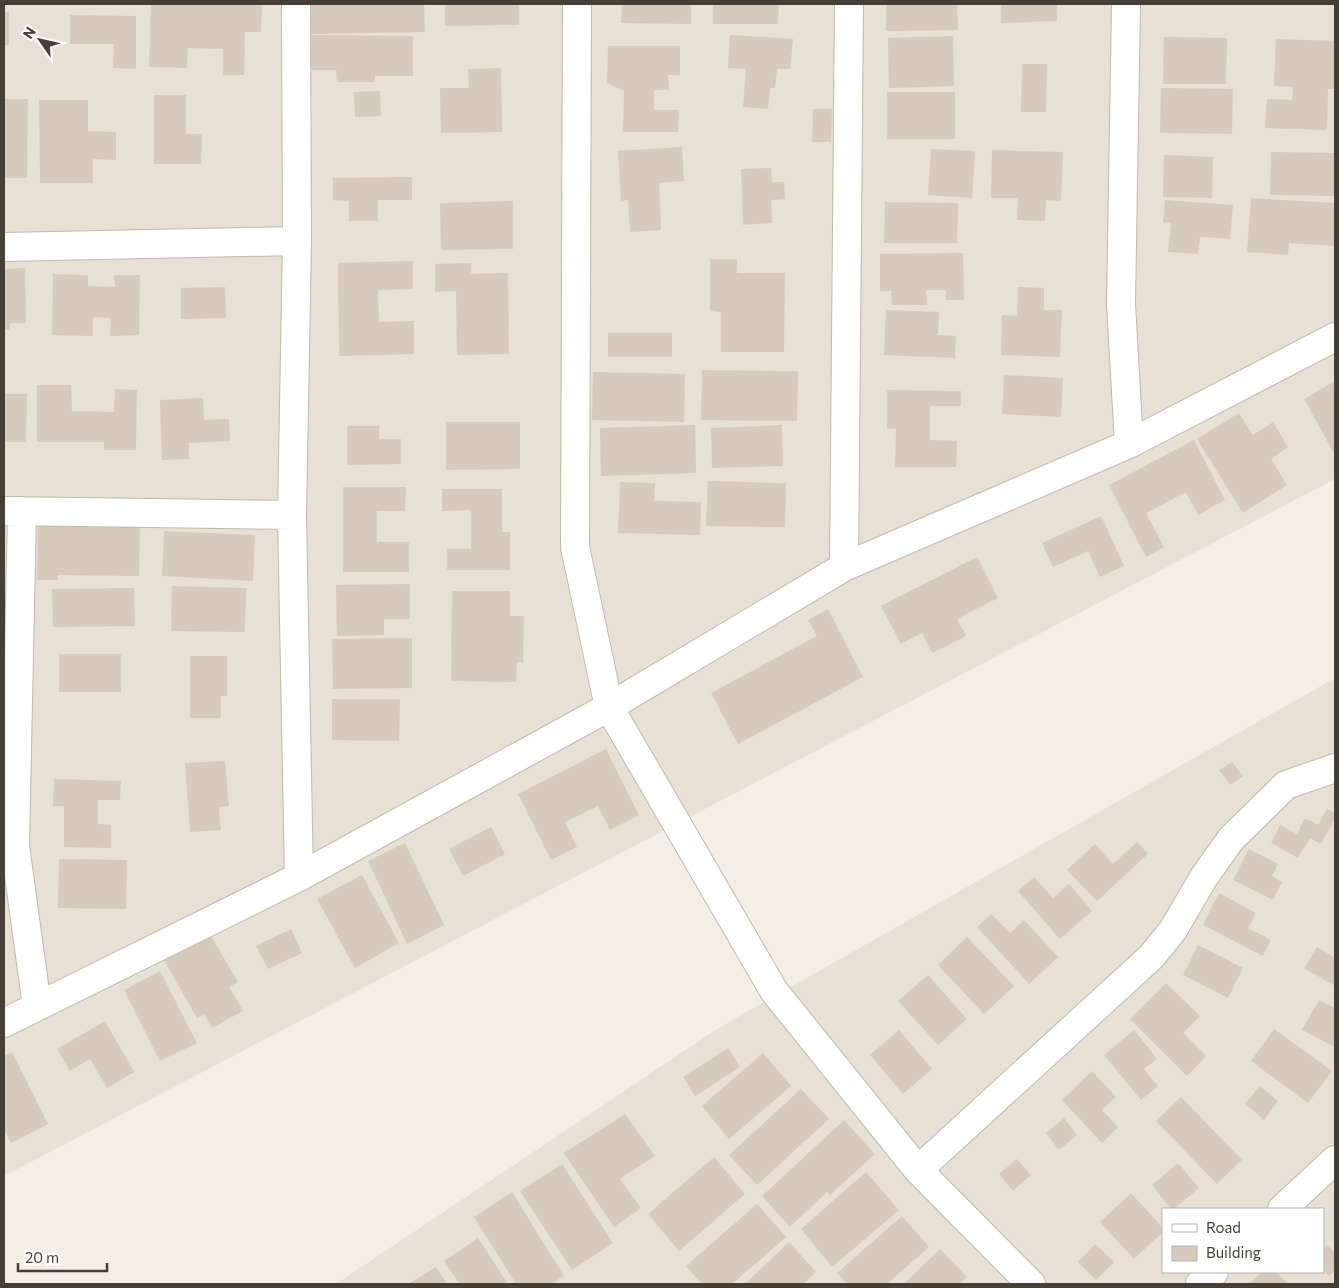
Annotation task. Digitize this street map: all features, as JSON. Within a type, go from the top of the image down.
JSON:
[{"type":"street","points":[[296,4],[297,242],[292,515],[298,877]]},
{"type":"street","points":[[577,4],[576,547],[609,707],[774,991],[918,1170],[1031,1284]]},
{"type":"street","points":[[844,568],[849,4]]},
{"type":"street","points":[[1126,4],[1121,304],[1128,444]]},
{"type":"street","points":[[4,247],[297,242]]},
{"type":"street","points":[[4,1023],[298,877],[609,707],[844,568],[1128,444],[1335,337]]},
{"type":"street","points":[[37,1006],[15,846],[13,511],[292,515]]},
{"type":"street","points":[[918,1170],[1151,957],[1173,930],[1204,877],[1231,839],[1286,785],[1335,768]]},
{"type":"street","points":[[1283,1208],[1335,1160]]},
{"type":"street","points":[[1200,1284],[1213,1273]]},
{"type":"shaded area","points":[[4,4],[1335,4],[1335,479],[4,1176]]},
{"type":"shaded area","points":[[1335,678],[1335,1284],[336,1284],[717,1029]]},
{"type":"building","points":[[151,4],[262,4],[261,32],[245,32],[244,75],[223,75],[223,49],[188,48],[187,68],[149,67]]},
{"type":"building","points":[[311,4],[424,4],[425,32],[311,34]]},
{"type":"building","points":[[445,4],[519,4],[519,25],[445,26]]},
{"type":"building","points":[[622,4],[691,4],[691,24],[621,23]]},
{"type":"building","points":[[713,4],[779,4],[778,24],[713,24]]},
{"type":"building","points":[[886,4],[957,4],[958,30],[886,31]]},
{"type":"building","points":[[1001,4],[1057,4],[1057,21],[1001,23]]},
{"type":"building","points":[[4,12],[9,12],[9,45],[4,45]]},
{"type":"building","points":[[70,15],[136,16],[136,69],[113,68],[114,44],[70,44]]},
{"type":"building","points":[[308,35],[413,36],[413,76],[375,76],[375,82],[337,82],[336,70],[308,70]]},
{"type":"building","points":[[730,35],[793,39],[790,69],[777,69],[775,88],[770,88],[768,109],[743,107],[746,69],[728,68]]},
{"type":"building","points":[[953,36],[954,86],[889,88],[888,38]]},
{"type":"building","points":[[1164,37],[1227,38],[1226,84],[1163,84]]},
{"type":"building","points":[[1276,39],[1335,41],[1335,89],[1328,89],[1327,130],[1265,128],[1267,99],[1292,100],[1293,87],[1274,86]]},
{"type":"building","points":[[608,46],[680,46],[680,75],[668,75],[669,90],[654,90],[654,110],[679,110],[678,132],[623,132],[624,91],[607,83]]},
{"type":"building","points":[[1022,64],[1047,64],[1046,112],[1021,112]]},
{"type":"building","points":[[501,68],[502,132],[441,133],[440,88],[469,88],[468,69]]},
{"type":"building","points":[[1161,88],[1233,89],[1232,134],[1160,133]]},
{"type":"building","points":[[380,91],[381,116],[355,117],[354,92]]},
{"type":"building","points":[[887,92],[955,92],[955,139],[887,139]]},
{"type":"building","points":[[154,95],[186,95],[186,134],[202,134],[201,164],[154,164]]},
{"type":"building","points":[[4,99],[28,99],[27,178],[4,178]]},
{"type":"building","points":[[39,100],[88,100],[88,131],[116,132],[116,160],[93,159],[93,183],[40,183]]},
{"type":"building","points":[[813,109],[832,109],[831,142],[812,142]]},
{"type":"building","points":[[682,147],[684,181],[659,183],[661,230],[630,232],[628,200],[621,201],[618,151]]},
{"type":"building","points":[[931,149],[975,151],[972,198],[928,195]]},
{"type":"building","points":[[992,150],[1063,152],[1061,201],[1046,200],[1045,221],[1017,220],[1018,198],[991,198]]},
{"type":"building","points":[[1271,152],[1335,153],[1335,196],[1270,195]]},
{"type":"building","points":[[1164,155],[1213,157],[1212,198],[1163,197]]},
{"type":"building","points":[[771,168],[772,182],[784,182],[785,199],[771,200],[772,223],[743,225],[741,169]]},
{"type":"building","points":[[412,177],[412,200],[378,200],[378,221],[349,221],[349,201],[333,200],[333,178]]},
{"type":"building","points":[[1251,198],[1335,203],[1335,246],[1289,243],[1288,255],[1247,252]]},
{"type":"building","points":[[1165,200],[1233,205],[1230,239],[1200,237],[1198,254],[1168,252],[1171,223],[1163,222]]},
{"type":"building","points":[[513,201],[513,249],[441,250],[440,203]]},
{"type":"building","points":[[885,202],[958,203],[957,243],[884,243]]},
{"type":"building","points":[[963,253],[964,300],[946,300],[946,290],[926,290],[927,305],[892,305],[891,291],[880,291],[880,254]]},
{"type":"building","points":[[710,259],[737,259],[737,273],[785,273],[784,352],[721,352],[721,312],[710,311]]},
{"type":"building","points":[[413,261],[413,289],[378,290],[379,322],[414,321],[414,354],[339,356],[338,263]]},
{"type":"building","points":[[471,263],[471,274],[508,273],[509,354],[457,355],[456,291],[435,292],[435,264]]},
{"type":"building","points":[[25,268],[26,323],[10,323],[10,330],[4,330],[4,269]]},
{"type":"building","points":[[53,274],[88,275],[88,286],[115,287],[114,275],[140,275],[139,335],[110,336],[111,318],[93,317],[93,336],[52,335]]},
{"type":"building","points":[[225,287],[226,318],[181,319],[181,288]]},
{"type":"building","points":[[1018,287],[1044,288],[1044,310],[1062,310],[1060,357],[1001,355],[1002,315],[1017,316]]},
{"type":"building","points":[[886,310],[939,312],[938,335],[956,336],[955,358],[884,355]]},
{"type":"building","points":[[608,333],[672,333],[672,357],[608,357]]},
{"type":"building","points":[[702,370],[798,371],[797,421],[701,420]]},
{"type":"building","points":[[593,372],[685,374],[684,422],[592,420]]},
{"type":"building","points":[[1004,375],[1063,378],[1061,417],[1002,414]]},
{"type":"building","points":[[1335,381],[1335,455],[1304,399]]},
{"type":"building","points":[[37,385],[71,385],[72,411],[114,412],[115,389],[137,390],[136,450],[104,450],[104,442],[37,442]]},
{"type":"building","points":[[887,390],[961,391],[961,406],[930,406],[930,440],[957,441],[956,467],[895,467],[896,429],[887,429]]},
{"type":"building","points":[[4,394],[27,394],[26,442],[4,442]]},
{"type":"building","points":[[203,398],[204,420],[229,419],[230,441],[189,443],[189,459],[162,460],[160,400]]},
{"type":"building","points":[[1239,413],[1253,435],[1273,422],[1288,447],[1271,459],[1287,485],[1243,513],[1197,439]]},
{"type":"building","points":[[446,422],[520,422],[520,469],[446,470]]},
{"type":"building","points":[[695,425],[696,473],[601,476],[600,428]]},
{"type":"building","points":[[782,425],[783,466],[712,468],[711,428]]},
{"type":"building","points":[[347,426],[379,426],[379,439],[401,439],[401,464],[347,465]]},
{"type":"building","points":[[1194,440],[1225,500],[1198,515],[1186,492],[1146,513],[1164,547],[1146,557],[1109,485]]},
{"type":"building","points":[[708,481],[786,483],[785,527],[706,526]]},
{"type":"building","points":[[620,482],[655,483],[654,501],[701,502],[700,535],[618,533]]},
{"type":"building","points":[[343,487],[406,487],[405,511],[377,511],[377,542],[409,542],[409,572],[343,572]]},
{"type":"building","points":[[442,489],[502,489],[502,532],[510,532],[510,570],[447,570],[447,549],[471,549],[471,510],[442,511]]},
{"type":"building","points":[[1101,516],[1124,566],[1100,577],[1088,551],[1053,567],[1042,543]]},
{"type":"building","points":[[38,525],[140,527],[139,576],[58,575],[58,580],[37,580]]},
{"type":"building","points":[[164,531],[255,535],[253,581],[162,576]]},
{"type":"building","points":[[977,557],[998,598],[957,619],[966,636],[932,653],[922,633],[901,644],[881,606]]},
{"type":"building","points":[[410,584],[410,619],[384,619],[384,635],[337,636],[336,585]]},
{"type":"building","points":[[172,586],[246,588],[245,632],[171,631]]},
{"type":"building","points":[[134,588],[135,626],[53,627],[52,589]]},
{"type":"building","points":[[452,591],[510,591],[510,616],[524,616],[523,662],[517,662],[516,682],[451,681]]},
{"type":"building","points":[[828,609],[863,677],[738,744],[711,693],[817,636],[808,620]]},
{"type":"building","points":[[412,638],[412,688],[333,689],[332,639]]},
{"type":"building","points":[[59,654],[121,654],[121,692],[59,692]]},
{"type":"building","points":[[190,656],[227,656],[227,696],[221,696],[221,718],[190,718]]},
{"type":"building","points":[[332,699],[400,699],[399,741],[332,740]]},
{"type":"building","points":[[606,749],[639,815],[610,830],[598,806],[565,822],[577,847],[551,860],[518,794]]},
{"type":"building","points":[[225,761],[229,806],[219,807],[221,830],[190,832],[185,763]]},
{"type":"building","points":[[1232,762],[1243,776],[1230,785],[1219,770]]},
{"type":"building","points":[[54,779],[121,781],[120,800],[98,800],[98,824],[111,825],[111,848],[64,847],[64,806],[53,806]]},
{"type":"building","points":[[1327,809],[1335,813],[1335,819],[1321,844],[1310,838],[1298,858],[1271,843],[1280,825],[1297,834],[1305,818],[1318,825]]},
{"type":"building","points":[[491,827],[505,854],[463,876],[449,849]]},
{"type":"building","points":[[1137,842],[1148,854],[1097,901],[1067,870],[1095,844],[1113,864]]},
{"type":"building","points":[[405,843],[444,925],[407,944],[368,861]]},
{"type":"building","points":[[1249,849],[1278,864],[1272,876],[1282,882],[1273,900],[1233,880]]},
{"type":"building","points":[[59,859],[127,860],[126,909],[58,908]]},
{"type":"building","points":[[362,875],[399,943],[355,968],[317,899]]},
{"type":"building","points":[[1034,877],[1053,898],[1069,884],[1092,911],[1060,939],[1018,891]]},
{"type":"building","points":[[1219,893],[1256,913],[1248,928],[1271,940],[1263,956],[1203,925]]},
{"type":"building","points":[[991,914],[1010,933],[1024,920],[1058,957],[1029,984],[977,927]]},
{"type":"building","points":[[291,929],[302,953],[268,969],[256,946]]},
{"type":"building","points":[[208,931],[238,982],[229,987],[243,1011],[212,1028],[204,1014],[197,1018],[162,957]]},
{"type":"building","points":[[967,937],[1014,986],[984,1014],[938,965]]},
{"type":"building","points":[[1198,945],[1243,968],[1228,998],[1183,975]]},
{"type":"building","points":[[1317,947],[1335,958],[1335,986],[1304,968]]},
{"type":"building","points":[[160,971],[197,1043],[160,1061],[124,990]]},
{"type":"building","points":[[928,975],[967,1019],[938,1045],[898,1001]]},
{"type":"building","points":[[1166,983],[1200,1016],[1183,1033],[1206,1056],[1187,1076],[1130,1019]]},
{"type":"building","points":[[1319,1000],[1335,1008],[1335,1047],[1302,1030]]},
{"type":"building","points":[[105,1021],[134,1072],[107,1088],[90,1059],[70,1071],[57,1049]]},
{"type":"building","points":[[1274,1029],[1332,1071],[1308,1103],[1251,1061]]},
{"type":"building","points":[[899,1030],[932,1069],[903,1094],[870,1055]]},
{"type":"building","points":[[1134,1030],[1157,1059],[1144,1069],[1158,1086],[1141,1100],[1104,1055]]},
{"type":"building","points":[[728,1048],[740,1067],[695,1096],[683,1077]]},
{"type":"building","points":[[12,1052],[48,1124],[11,1143],[4,1129],[4,1056]]},
{"type":"building","points":[[763,1053],[791,1086],[729,1139],[702,1106]]},
{"type":"building","points":[[1092,1071],[1116,1097],[1102,1110],[1118,1127],[1102,1143],[1062,1100]]},
{"type":"building","points":[[1260,1086],[1278,1101],[1264,1120],[1245,1104]]},
{"type":"building","points":[[801,1089],[829,1119],[757,1185],[729,1155]]},
{"type":"building","points":[[1181,1097],[1242,1160],[1217,1184],[1156,1121]]},
{"type":"building","points":[[625,1114],[655,1156],[620,1179],[641,1208],[614,1227],[564,1153]]},
{"type":"building","points":[[1064,1118],[1077,1135],[1059,1150],[1046,1133]]},
{"type":"building","points":[[844,1120],[875,1154],[830,1195],[827,1192],[790,1227],[762,1196]]},
{"type":"building","points":[[714,1157],[745,1194],[679,1251],[648,1214]]},
{"type":"building","points":[[1017,1159],[1031,1175],[1013,1191],[999,1174]]},
{"type":"building","points":[[1178,1163],[1199,1188],[1175,1208],[1170,1208],[1152,1185]]},
{"type":"building","points":[[562,1164],[613,1243],[572,1270],[520,1191]]},
{"type":"building","points":[[866,1172],[899,1210],[832,1267],[801,1229]]},
{"type":"building","points":[[512,1192],[564,1276],[551,1284],[516,1284],[474,1217]]},
{"type":"building","points":[[1131,1193],[1162,1227],[1162,1233],[1134,1259],[1100,1222]]},
{"type":"building","points":[[757,1204],[786,1237],[732,1284],[702,1284],[686,1266]]},
{"type":"building","points":[[902,1216],[929,1247],[887,1284],[847,1284],[837,1273]]},
{"type":"building","points":[[478,1238],[508,1284],[460,1284],[444,1261]]},
{"type":"building","points":[[789,1242],[816,1272],[803,1284],[745,1284]]},
{"type":"building","points":[[1095,1244],[1114,1262],[1096,1280],[1078,1262]]},
{"type":"building","points":[[1327,1245],[1335,1253],[1335,1270],[1329,1276],[1324,1270],[1324,1248]]},
{"type":"building","points":[[940,1249],[967,1277],[959,1284],[904,1284]]},
{"type":"building","points":[[436,1267],[447,1284],[408,1284]]},
{"type":"building","points":[[1261,1273],[1278,1273],[1288,1284],[1249,1284]]}]
